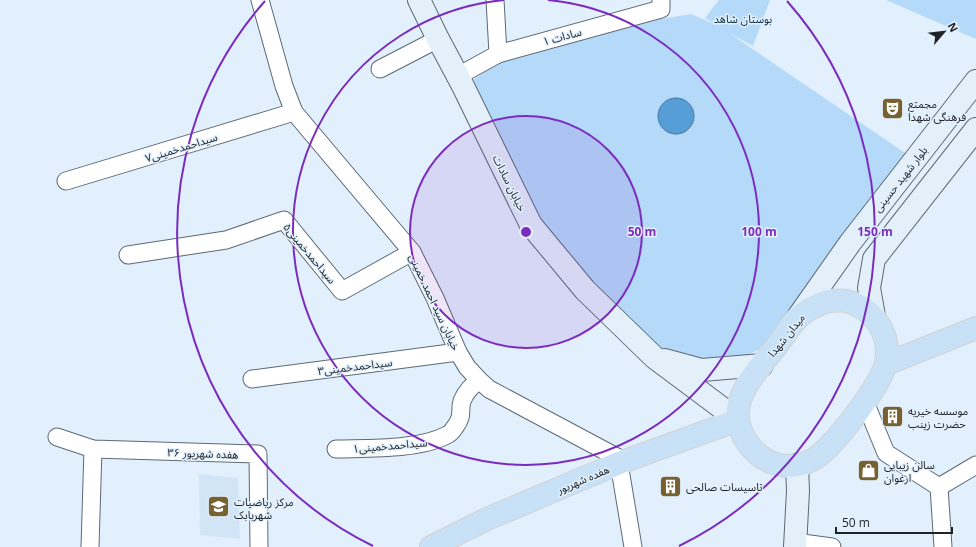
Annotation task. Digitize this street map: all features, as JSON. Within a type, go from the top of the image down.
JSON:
[{"type":"main road","name":"میدان شهدا","points":[[828,301],[844,301],[860,306],[874,316],[883,331],[888,347],[886,364],[880,379],[865,402],[826,451],[812,460],[797,465],[780,465],[765,460],[752,450],[742,436],[738,420],[738,404],[744,388],[798,317],[812,307],[828,301]]},
{"type":"main road","points":[[886,364],[976,328]]},
{"type":"main road","name":"هفده شهریور","points":[[432,547],[486,519],[623,463],[738,420]]},
{"type":"street","name":"خیابان سید احمد خمینی","points":[[260,0],[284,86],[294,112],[412,252],[435,298],[458,352],[467,366],[489,389],[623,463]]},
{"type":"street","name":"خیابان سادات","points":[[419,0],[531,225],[585,290],[655,358],[738,420]]},
{"type":"street","points":[[495,0],[498,54]]},
{"type":"street","name":"سادات ۱","points":[[458,76],[498,54],[661,9],[661,0]]},
{"type":"street","points":[[380,69],[438,39]]},
{"type":"street","name":"بلوار شهید حسینی","points":[[798,317],[850,243],[976,81]]},
{"type":"street","name":"سیداحمدخمینی۷","points":[[66,181],[294,112]]},
{"type":"street","points":[[874,316],[869,288],[874,259],[976,128]]},
{"type":"street","name":"سیداحمدخمینی۵","points":[[128,255],[226,240],[284,220],[342,291],[412,252]]},
{"type":"street","points":[[850,243],[860,256],[866,259],[874,259]]},
{"type":"street","name":"سیداحمدخمینی۳","points":[[252,379],[458,352]]},
{"type":"street","points":[[655,358],[702,370],[762,365]]},
{"type":"street","name":"سیداحمدخمینی۱","points":[[336,449],[404,446],[431,442],[449,435],[462,415],[462,402],[467,390],[479,380]]},
{"type":"street","points":[[865,402],[886,453],[939,487]]},
{"type":"street","name":"هفده شهریور ۳۶","points":[[57,436],[93,449],[258,454],[259,547]]},
{"type":"street","points":[[90,547],[93,449]]},
{"type":"street","points":[[623,463],[636,547]]},
{"type":"street","points":[[797,465],[798,491],[795,544],[832,547]]},
{"type":"street","points":[[939,487],[976,466]]},
{"type":"street","points":[[939,487],[943,547]]},
{"type":"shaded area","name":"مرکز ریاضیات شهربابک","points":[[199,474],[238,478],[240,539],[200,535]]},
{"type":"green space","name":"بوستان شاهد","points":[[719,0],[770,0],[753,46],[729,33],[908,155],[778,328],[761,348],[743,358],[726,364],[658,350],[585,282],[535,218],[477,98],[474,79],[501,61],[661,19],[691,14],[717,25],[705,18]]},
{"type":"green space","points":[[886,0],[976,0],[976,39]]},
{"type":"water","points":[[680,98],[689,103],[693,109],[693,123],[689,129],[680,134],[672,134],[663,129],[659,123],[658,112],[663,103],[669,99]]},
{"type":"place","name":"مجمتع فرهنگی شهدا","points":[[893,109]]},
{"type":"place","name":"موسسه خیریه حضرت زینب","points":[[893,416]]},
{"type":"place","name":"سالن زیبایی ارغوان","points":[[869,470]]},
{"type":"place","name":"تاسیسات صالحی","points":[[670,486]]},
{"type":"place","name":"مرکز ریاضیات شهربابک","points":[[219,507]]}]
